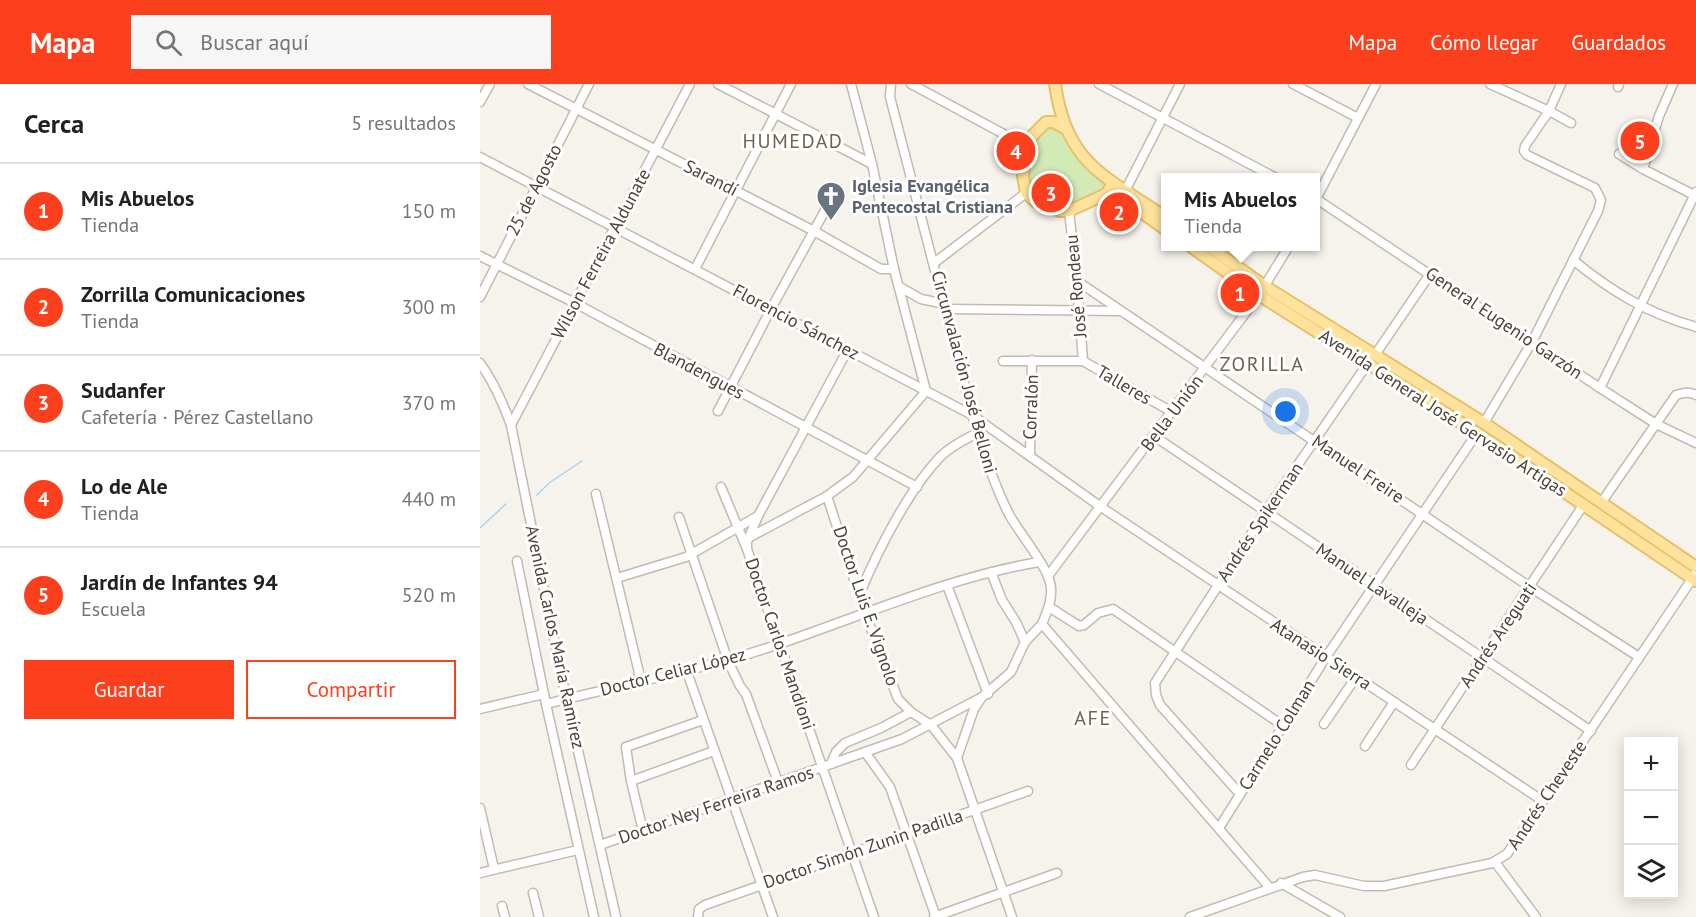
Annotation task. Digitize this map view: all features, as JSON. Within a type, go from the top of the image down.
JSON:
[{"type":"main road","points":[[1055,84],[1064,128],[1082,156],[1096,171],[1111,181],[1161,226]]},
{"type":"main road","points":[[1058,102],[1054,114],[1034,134],[1026,146],[1023,176],[1026,193],[1035,201],[1060,211],[1069,211],[1106,194],[1123,194],[1161,215]]},
{"type":"main road","points":[[1046,122],[1054,122],[1064,128]]},
{"type":"main road","points":[[1106,194],[1112,187],[1111,181]]},
{"type":"main road","name":"Avenida General José Gervasio Artigas","points":[[1198,251],[1371,359],[1484,423],[1696,567]]},
{"type":"main road","name":"Avenida General José Gervasio Artigas","points":[[1214,251],[1263,291]]},
{"type":"main road","name":"Avenida General José Gervasio Artigas","points":[[1371,359],[1477,433],[1695,577]]},
{"type":"street","points":[[480,102],[490,84]]},
{"type":"street","name":"Sarandí","points":[[528,84],[814,231],[881,269],[894,269]]},
{"type":"street","name":"25 de Agosto","points":[[480,297],[589,84]]},
{"type":"street","name":"Wilson Ferreira Aldunate","points":[[512,425],[690,84]]},
{"type":"street","points":[[718,84],[872,164]]},
{"type":"street","points":[[695,269],[791,84]]},
{"type":"street","points":[[750,537],[844,485],[926,391],[894,269],[872,164],[851,84]]},
{"type":"street","name":"Circunvalación José Belloni","points":[[891,84],[890,97],[977,434],[1010,517],[1048,576]]},
{"type":"street","points":[[911,84],[1026,146]]},
{"type":"street","points":[[1099,84],[1268,173]]},
{"type":"street","points":[[1123,194],[1179,84]]},
{"type":"street","points":[[1293,84],[1358,118]]},
{"type":"street","points":[[1320,191],[1376,84]]},
{"type":"street","points":[[1490,84],[1502,86],[1571,123]]},
{"type":"street","points":[[1484,423],[1532,342],[1598,211],[1601,200],[1595,188],[1527,155],[1524,151],[1525,146],[1549,111],[1561,84]]},
{"type":"street","points":[[1643,169],[1659,116],[1673,84]]},
{"type":"street","points":[[1600,388],[1696,194],[1643,169],[1619,154]]},
{"type":"street","name":"Florencio Sánchez","points":[[480,157],[972,416],[1101,507]]},
{"type":"street","points":[[934,263],[1026,193]]},
{"type":"street","points":[[718,411],[834,194]]},
{"type":"street","name":"General Eugenio Garzón","points":[[1320,202],[1656,424],[1696,443]]},
{"type":"street","name":"José Rondeau","points":[[1069,211],[1083,361]]},
{"type":"street","name":"Bella Unión","points":[[1048,576],[1263,291],[1286,251]]},
{"type":"street","name":"Blandengues","points":[[480,256],[575,303],[917,487]]},
{"type":"street","points":[[1573,260],[1641,308],[1667,319],[1696,327]]},
{"type":"street","name":"Andrés Spikerman","points":[[1240,794],[1160,705],[1155,683],[1266,511],[1430,274]]},
{"type":"street","name":"Manuel Freire","points":[[1077,280],[1530,587],[1639,657]]},
{"type":"street","points":[[900,287],[921,299],[945,306],[1120,311]]},
{"type":"street","name":"Doctor Carlos Mandioni","points":[[848,349],[758,516],[747,549],[874,917]]},
{"type":"street","name":"Corralón","points":[[1029,455],[1032,360]]},
{"type":"street","name":"Talleres","points":[[1003,361],[1083,361],[1172,412]]},
{"type":"street","name":"Avenida Carlos María Ramírez","points":[[480,363],[503,402],[512,425],[566,698],[616,917]]},
{"type":"street","points":[[1602,503],[1676,395],[1684,392],[1696,395]]},
{"type":"street","name":"Carmelo Colman","points":[[1219,828],[1282,725],[1373,585],[1477,433]]},
{"type":"street","points":[[860,593],[899,516],[917,487],[953,446],[977,434]]},
{"type":"street","name":"Manuel Lavalleja","points":[[1154,436],[1591,731]]},
{"type":"street","points":[[721,487],[747,549]]},
{"type":"street","points":[[596,494],[641,681]]},
{"type":"street","name":"Doctor Luis E. Vignolo","points":[[827,496],[865,613],[898,699],[911,712],[931,725],[957,758],[1012,917]]},
{"type":"street","name":"Andrés Areguati","points":[[1411,765],[1584,504]]},
{"type":"street","name":"Atanasio Sierra","points":[[1101,507],[1543,801]]},
{"type":"street","points":[[617,578],[690,554],[758,516]]},
{"type":"street","points":[[679,517],[728,661],[746,694],[778,782]]},
{"type":"street","name":"Avenida Carlos María Ramírez","points":[[517,561],[545,699],[594,917]]},
{"type":"street","name":"Doctor Celiar López","points":[[480,709],[566,698],[687,672],[779,644],[947,585],[991,572],[1039,562]]},
{"type":"street","points":[[991,572],[1002,600],[1025,642]]},
{"type":"street","points":[[957,758],[969,720],[985,696],[1011,672],[1025,642],[1042,624],[1049,607],[1051,587],[1048,576]]},
{"type":"street","name":"Andrés Cheveste","points":[[1270,888],[1315,875],[1364,886],[1384,886],[1495,862],[1507,854],[1695,577]]},
{"type":"street","points":[[947,585],[985,696]]},
{"type":"street","points":[[1049,607],[1079,626],[1084,625],[1098,613],[1113,609],[1282,725]]},
{"type":"street","points":[[1042,624],[1270,888],[1190,917]]},
{"type":"street","points":[[687,672],[773,917]]},
{"type":"street","points":[[1324,724],[1356,677]]},
{"type":"street","name":"Doctor Ney Ferreira Ramos","points":[[600,845],[902,739],[985,696]]},
{"type":"street","points":[[1365,746],[1394,702]]},
{"type":"street","name":"Doctor Ney Ferreira Ramos","points":[[831,764],[836,752],[845,743],[911,712]]},
{"type":"street","points":[[643,831],[631,781],[626,747],[703,720]]},
{"type":"street","points":[[631,781],[714,751]]},
{"type":"street","points":[[865,752],[890,787],[935,917],[1057,873]]},
{"type":"street","name":"Doctor Simón Zunin Padilla","points":[[698,913],[705,905],[1028,791]]},
{"type":"street","points":[[480,808],[494,870]]},
{"type":"street","points":[[480,873],[578,850]]},
{"type":"street","points":[[1495,862],[1536,917]]},
{"type":"street","points":[[1285,882],[1340,917]]},
{"type":"street","points":[[533,893],[539,917]]},
{"type":"street","points":[[502,906],[505,917]]},
{"type":"green space","points":[[1050,126],[1063,130],[1109,187],[1076,205],[1061,207],[1034,196],[1027,186],[1030,146]]},
{"type":"waterway","points":[[537,495],[549,483],[582,461]]},
{"type":"waterway","points":[[480,528],[506,504]]},
{"type":"place","name":"Jardín de Infantes 94","points":[[1640,141]]},
{"type":"place","name":"Lo de Ale","points":[[1016,151]]},
{"type":"place","name":"Sudanfer","points":[[1051,193]]},
{"type":"place","name":"Zorrilla Comunicaciones","points":[[1119,212]]},
{"type":"place","name":"Iglesia Evangélica Pentecostal Cristiana","points":[[831,222]]},
{"type":"place","name":"Mis Abuelos","points":[[1240,293]]},
{"type":"district","name":"HUMEDAD","points":[[793,141]]},
{"type":"district","name":"ZORILLA","points":[[1262,364]]},
{"type":"district","name":"AFE","points":[[1093,718]]}]
